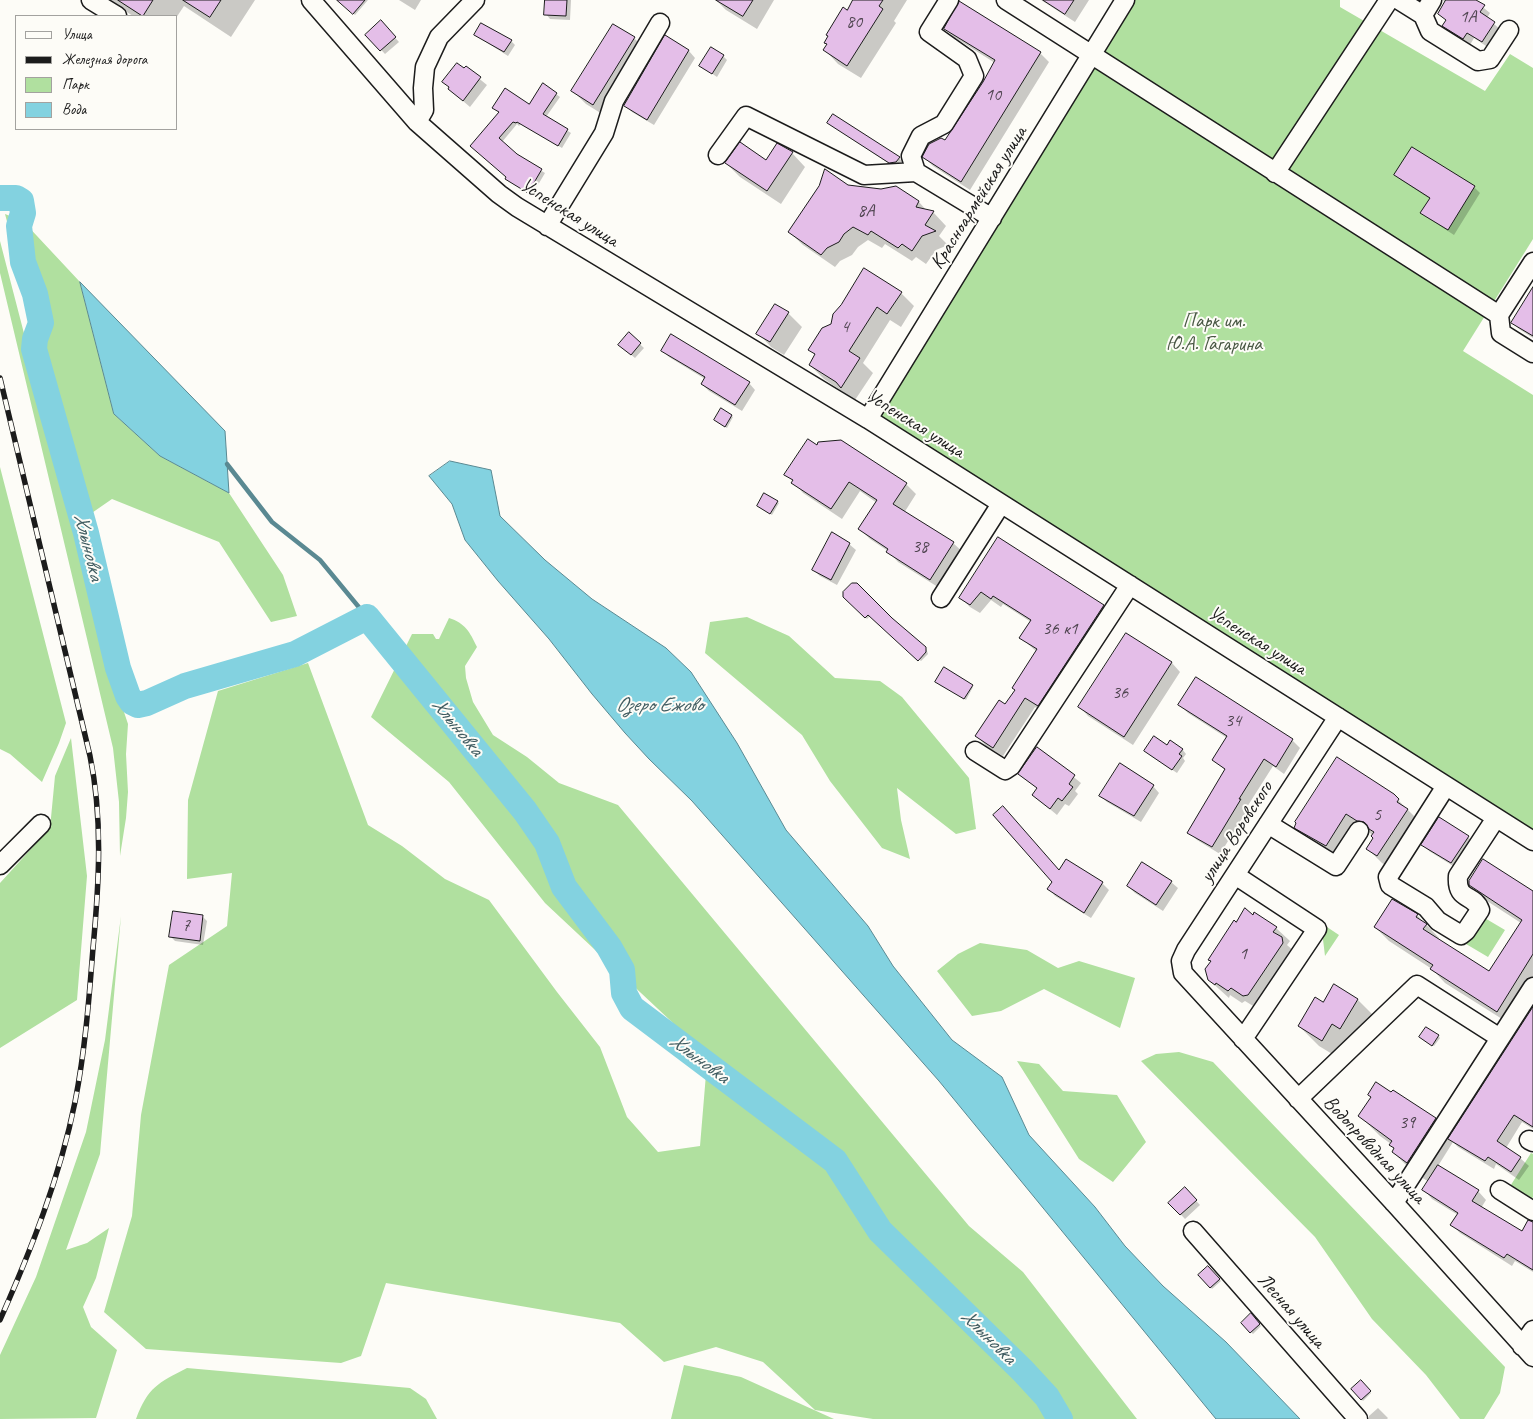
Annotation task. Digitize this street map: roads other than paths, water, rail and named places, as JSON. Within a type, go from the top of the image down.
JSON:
[{"type":"street","points":[[91,0],[114,15]]},
{"type":"street","name":"Успенская улица","points":[[311,0],[417,122],[499,194],[547,226],[868,419],[1533,841]]},
{"type":"street","points":[[417,122],[424,110],[423,88],[426,67],[439,37],[475,0]]},
{"type":"street","points":[[916,172],[911,156],[921,136],[944,124],[974,76],[967,59],[929,32],[949,0]]},
{"type":"street","points":[[1006,0],[1499,315]]},
{"type":"street","name":"Красноармейская улица","points":[[868,419],[1126,0]]},
{"type":"street","points":[[1275,172],[1389,0]]},
{"type":"street","points":[[1398,0],[1427,7],[1430,31],[1478,61],[1490,59],[1509,30]]},
{"type":"street","points":[[547,226],[604,133],[614,101],[660,23]]},
{"type":"street","points":[[718,155],[746,116],[864,175],[916,172],[992,218]]},
{"type":"street","points":[[1533,262],[1499,315],[1501,333],[1533,353]]},
{"type":"street","points":[[941,598],[1001,504]]},
{"type":"street","points":[[975,750],[1005,770],[1011,766],[1130,586]]},
{"type":"street","name":"улица Воровского","points":[[1183,973],[1181,961],[1186,950],[1338,717]]},
{"type":"street","points":[[1446,786],[1388,877],[1390,885],[1426,907],[1438,920],[1461,935],[1466,931],[1480,910],[1478,904],[1461,893],[1457,886],[1458,876],[1496,818]]},
{"type":"street","points":[[0,865],[41,824]]},
{"type":"street","points":[[1268,824],[1336,866],[1360,831]]},
{"type":"street","points":[[1235,875],[1317,929],[1243,1039]]},
{"type":"street","name":"Водопроводная улица","points":[[1183,973],[1528,1351]]},
{"type":"street","points":[[1298,1099],[1418,985],[1500,1038]]},
{"type":"street","points":[[1394,1203],[1533,987]]},
{"type":"street","points":[[1500,1190],[1533,1211]]},
{"type":"street","name":"Лесная улица","points":[[1193,1231],[1358,1419]]},
{"type":"street","points":[[1528,1351],[1533,1330]]},
{"type":"water","points":[[80,282],[225,431],[229,493],[160,456],[114,414]]},
{"type":"water","name":"Озеро Ежово","points":[[450,461],[491,470],[500,516],[545,560],[592,599],[666,648],[691,672],[737,743],[786,830],[868,926],[893,966],[952,1040],[1002,1077],[1029,1135],[1095,1207],[1125,1246],[1163,1286],[1226,1342],[1300,1419],[1216,1419],[939,1081],[692,801],[625,733],[465,540],[452,504],[429,476]]},
{"type":"waterway","name":"Хлыновка","points":[[0,198],[16,198],[21,201],[23,213],[19,226],[23,262],[35,294],[41,323],[35,339],[34,349],[86,533],[118,668],[132,702],[138,705],[147,703],[185,686],[295,654],[367,617],[525,811],[547,843],[564,887],[609,947],[622,970],[624,993],[632,1008],[835,1161],[880,1231],[1023,1371],[1047,1397],[1060,1419]]},
{"type":"waterway","points":[[227,464],[272,522],[320,560],[367,617]]},
{"type":"railway","points":[[0,378],[90,756],[97,804],[99,852],[88,1006],[75,1102],[69,1130],[44,1213],[0,1320]]},
{"type":"park label","name":"Парк им. Ю.А. Гагарина","points":[[1214,334]]}]
